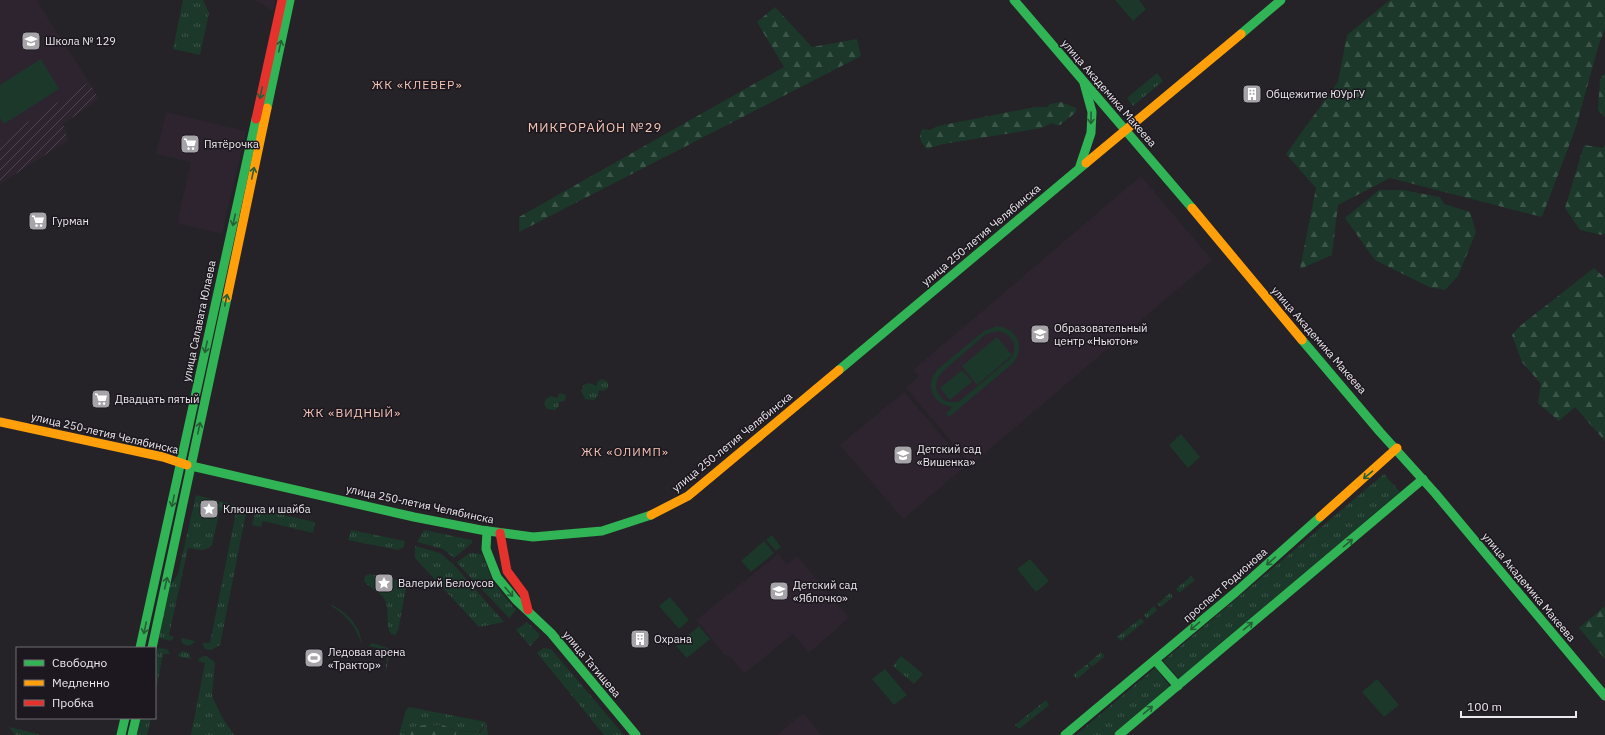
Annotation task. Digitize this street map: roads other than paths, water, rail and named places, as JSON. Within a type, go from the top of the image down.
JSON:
[{"type":"street","name":"улица Салавата Юлаева","points":[[140,647],[282,0]]},
{"type":"street","name":"улица Салавата Юлаева","points":[[152,647],[192,466],[290,0]]},
{"type":"street","name":"улица Академика Макеева","points":[[1014,0],[1084,80],[1380,432],[1397,448],[1605,696]]},
{"type":"street","name":"улица 250-летия Челябинска","points":[[0,422],[163,457],[192,466],[414,517],[500,533],[533,537],[602,531],[660,512],[688,496],[1080,166],[1281,0]]},
{"type":"street","points":[[1080,166],[1091,133],[1092,112],[1084,80]]},
{"type":"street","name":"проспект Родионова","points":[[1065,735],[1236,592],[1397,448]]},
{"type":"street","points":[[1119,735],[1423,480]]},
{"type":"street","name":"улица Татищева","points":[[487,531],[486,549],[497,577],[516,600],[551,633],[636,735]]},
{"type":"street","name":"улица Татищева","points":[[500,533],[507,571],[524,594],[528,610]]},
{"type":"street","points":[[1155,660],[1178,686]]},
{"type":"street","points":[[121,735],[125,719]]},
{"type":"street","points":[[132,735],[136,719]]},
{"type":"place","name":"Школа № 129","points":[[31,41]]},
{"type":"place","name":"Общежитие ЮУрГУ","points":[[1252,94]]},
{"type":"place","name":"Пятёрочка","points":[[190,144]]},
{"type":"place","name":"Гурман","points":[[38,221]]},
{"type":"place","name":"Образовательный центр «Ньютон»","points":[[1040,334]]},
{"type":"place","name":"Двадцать пятый","points":[[101,399]]},
{"type":"place","name":"Детский сад «Вишенка»","points":[[903,455]]},
{"type":"place","name":"Клюшка и шайба","points":[[209,509]]},
{"type":"place","name":"Валерий Белоусов","points":[[384,583]]},
{"type":"place","name":"Детский сад «Яблочко»","points":[[779,591]]},
{"type":"place","name":"Охрана","points":[[640,639]]},
{"type":"place","name":"Ледовая арена «Трактор»","points":[[314,658]]},
{"type":"district","name":"ЖК «КЛЕВЕР»","points":[[417,84]]},
{"type":"district","name":"МИКРОРАЙОН №29","points":[[595,127]]},
{"type":"district","name":"ЖК «ВИДНЫЙ»","points":[[352,412]]},
{"type":"district","name":"ЖК «ОЛИМП»","points":[[625,451]]}]
